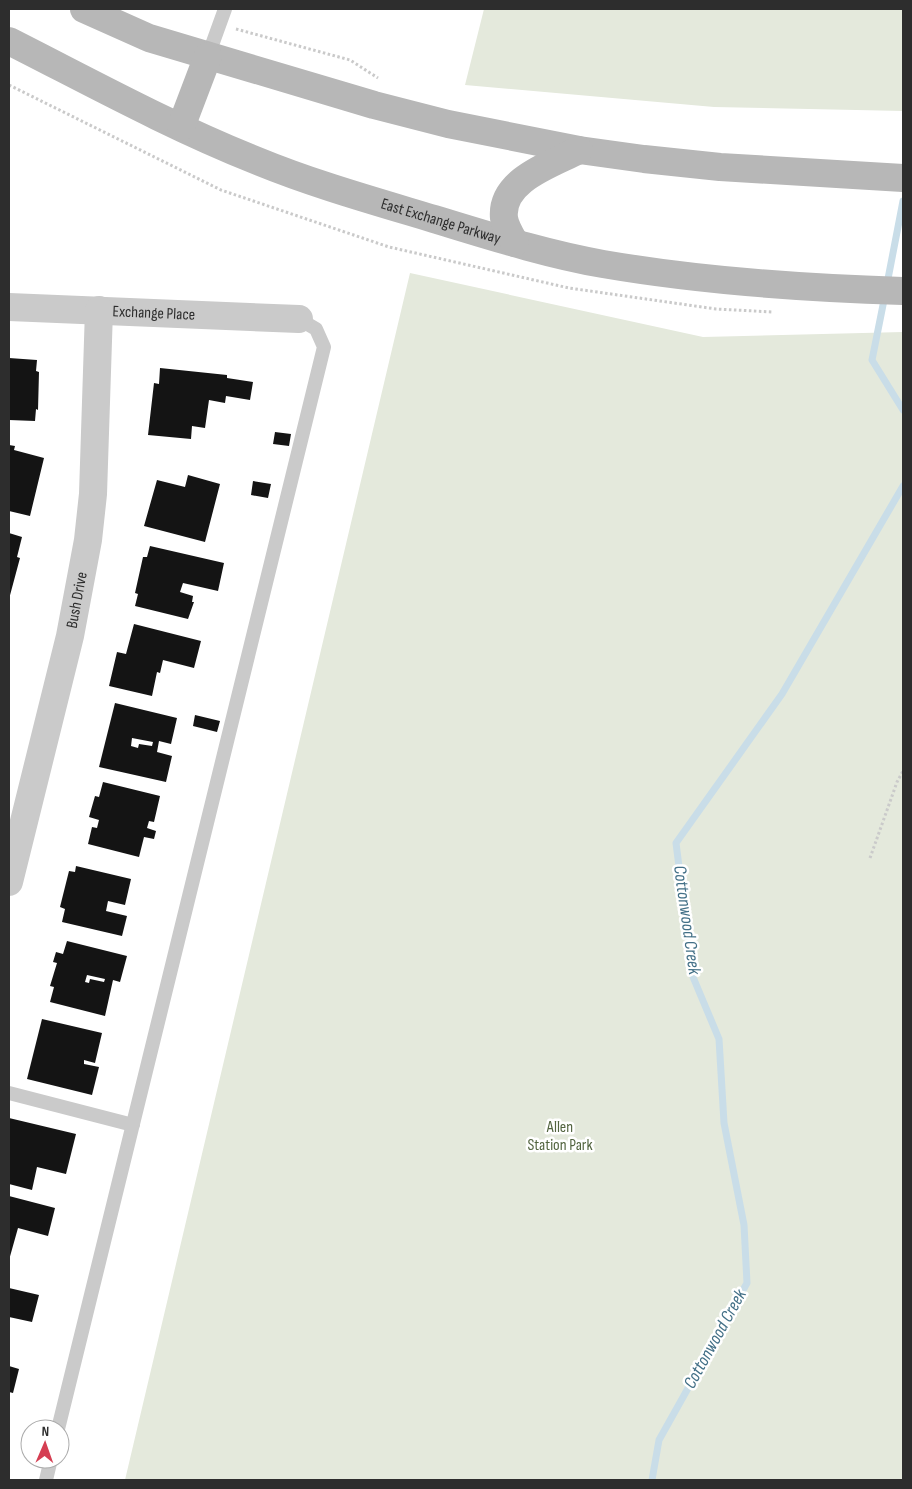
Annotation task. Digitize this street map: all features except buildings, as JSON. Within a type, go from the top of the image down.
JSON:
[{"type":"main road","points":[[84,9],[149,38],[448,124],[579,150],[720,167],[903,178]]},
{"type":"main road","name":"East Exchange Parkway","points":[[9,41],[117,97],[254,160],[330,188],[514,243],[601,264],[718,279],[824,289],[903,291]]},
{"type":"main road","points":[[181,127],[208,56]]},
{"type":"main road","points":[[514,243],[504,220],[504,205],[512,188],[525,178],[579,150]]},
{"type":"street","name":"Exchange Place","points":[[9,307],[299,319]]},
{"type":"street","name":"Bush Drive","points":[[9,882],[17,814],[70,636],[88,540],[93,484],[99,310]]},
{"type":"lane","points":[[208,56],[225,9]]},
{"type":"lane","points":[[60,1419],[324,347],[316,329],[299,319]]},
{"type":"lane","points":[[9,1093],[133,1125]]},
{"type":"path","points":[[219,26],[251,32],[350,60],[381,79]]},
{"type":"path","points":[[870,858],[903,770]]},
{"type":"green space","points":[[484,9],[903,9],[903,111],[714,107],[465,85]]},
{"type":"green space","name":"Allen Station Park","points":[[410,273],[703,337],[903,332],[903,1480],[125,1480]]},
{"type":"waterway","name":"Cottonwood Creek","points":[[887,284],[903,201]]},
{"type":"waterway","name":"Cottonwood Creek","points":[[885,295],[872,360],[903,410]]},
{"type":"waterway","name":"Cottonwood Creek","points":[[652,1480],[659,1440],[747,1283],[744,1225],[724,1123],[719,1039],[693,977],[676,843],[782,694],[903,486]]}]
